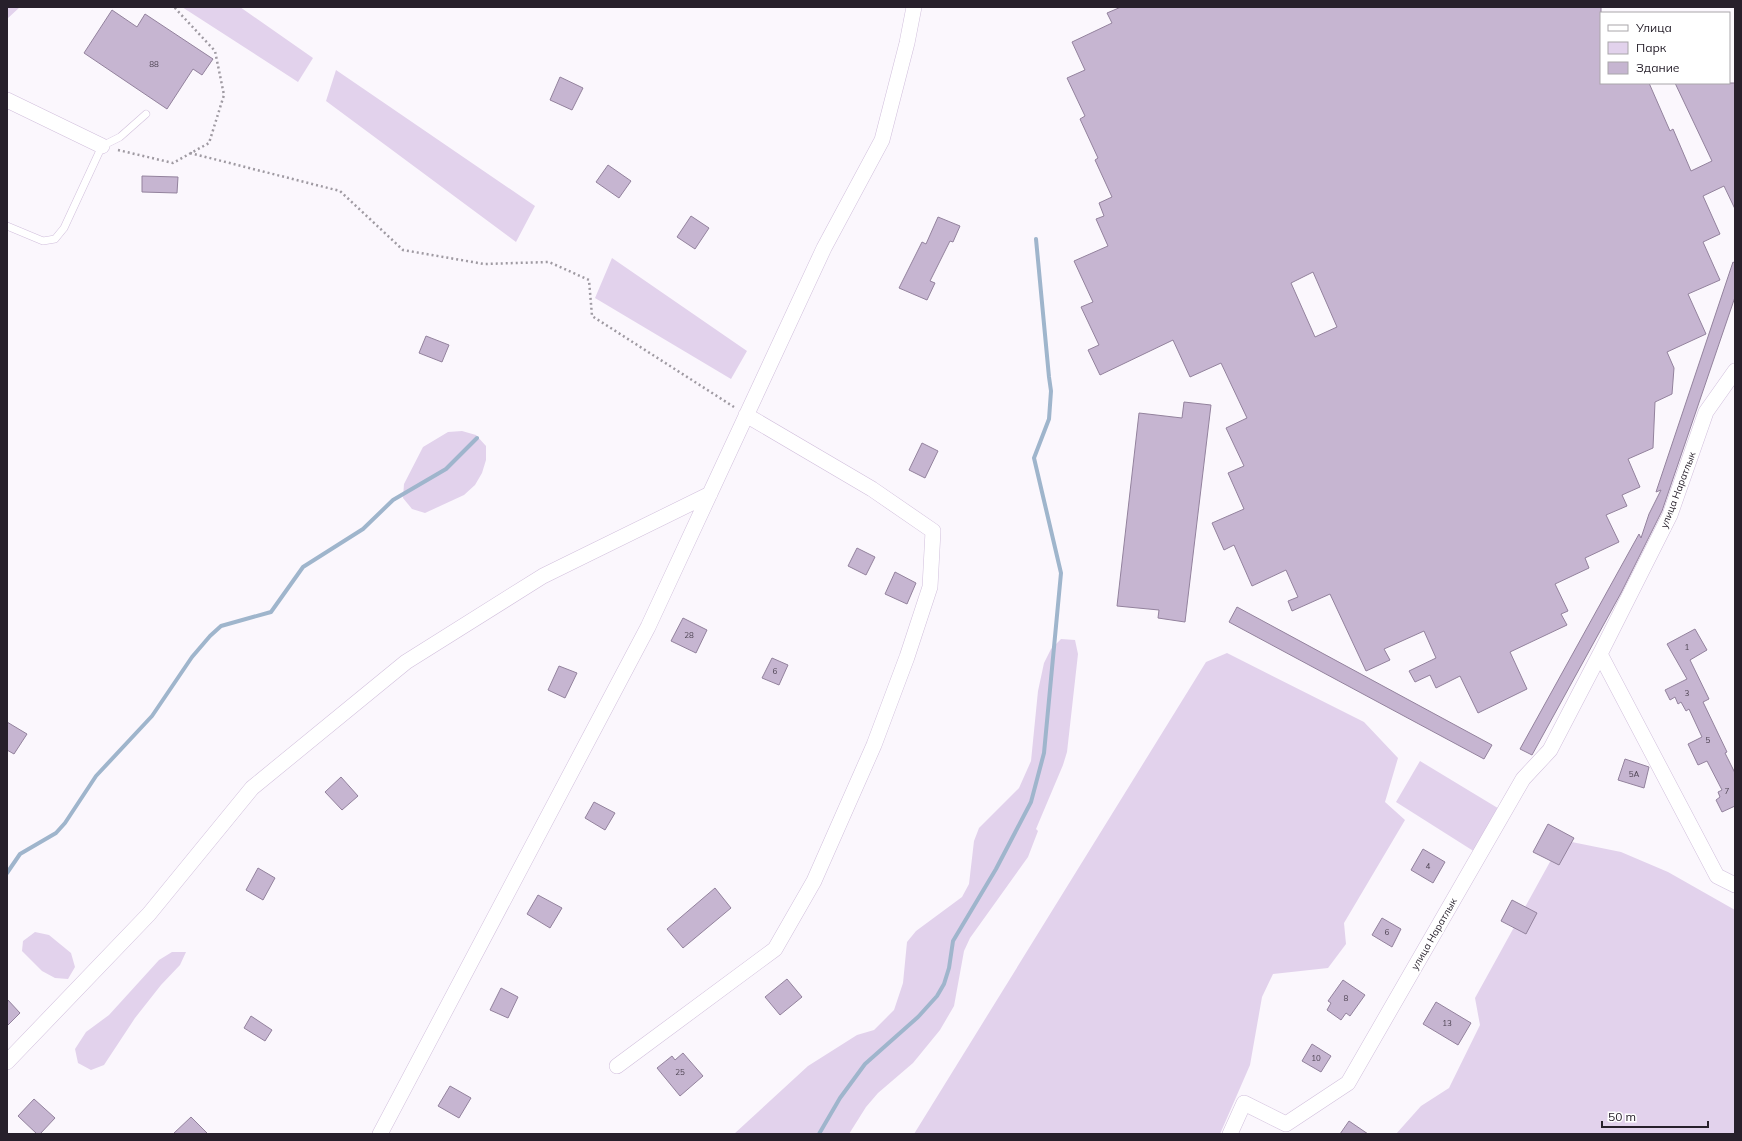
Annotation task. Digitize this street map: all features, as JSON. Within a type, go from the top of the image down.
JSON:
[{"type":"street","points":[[380,1134],[648,627],[824,248],[882,140],[907,43],[914,7]]},
{"type":"street","points":[[7,100],[102,146]]},
{"type":"street","name":"улица Наратлык","points":[[1230,1134],[1244,1103],[1286,1124],[1348,1083],[1523,779],[1550,750],[1670,514],[1706,412],[1735,371]]},
{"type":"street","points":[[617,1066],[775,949],[814,881],[874,745],[907,657],[930,586],[933,531],[872,489],[746,415]]},
{"type":"street","points":[[7,1062],[149,914],[252,788],[406,662],[543,576],[710,494]]},
{"type":"street","points":[[1600,654],[1717,876],[1735,885]]},
{"type":"lane","points":[[7,226],[43,241],[56,239],[64,228],[102,146],[120,137],[146,114]]},
{"type":"path","points":[[102,146],[173,163],[209,143],[224,95],[215,51],[174,7]]},
{"type":"path","points":[[190,153],[340,191],[403,250],[484,264],[550,262],[589,280],[592,316],[746,415]]},
{"type":"green space","points":[[7,7],[20,7],[7,19]]},
{"type":"green space","points":[[182,7],[240,7],[313,58],[298,82]]},
{"type":"green space","points":[[336,70],[535,206],[516,242],[326,101]]},
{"type":"green space","points":[[612,258],[747,351],[731,379],[595,298]]},
{"type":"green space","points":[[462,431],[476,435],[486,446],[486,460],[482,473],[475,485],[464,495],[425,513],[412,509],[403,498],[404,484],[423,447],[448,432]]},
{"type":"green space","points":[[1061,639],[1075,640],[1078,654],[1067,752],[1063,765],[1036,829],[1038,831],[1028,857],[970,938],[964,951],[954,1006],[940,1030],[913,1063],[878,1093],[866,1107],[849,1134],[734,1134],[808,1066],[857,1035],[874,1030],[894,1010],[903,983],[907,942],[916,931],[962,897],[969,884],[974,841],[979,828],[1019,788],[1031,761],[1038,691],[1044,663],[1051,649]]},
{"type":"green space","points":[[1227,653],[1364,722],[1398,758],[1385,802],[1405,820],[1344,923],[1346,944],[1328,968],[1273,974],[1262,997],[1250,1065],[1220,1134],[914,1134],[1206,662]]},
{"type":"green space","points":[[1420,761],[1501,810],[1475,852],[1396,802]]},
{"type":"green space","points":[[1562,840],[1621,852],[1668,872],[1735,910],[1735,1134],[1396,1134],[1421,1106],[1449,1088],[1480,1025],[1475,998]]},
{"type":"green space","points":[[35,932],[49,935],[71,953],[75,967],[68,979],[55,978],[42,971],[22,951],[23,941]]},
{"type":"green space","points":[[172,952],[186,952],[180,965],[161,985],[135,1018],[104,1065],[91,1070],[78,1063],[75,1049],[86,1032],[109,1015],[159,960]]},
{"type":"building","points":[[1121,7],[1601,7],[1600,84],[1649,84],[1670,131],[1673,129],[1691,171],[1712,161],[1675,84],[1735,83],[1735,209],[1724,186],[1703,196],[1720,234],[1703,242],[1720,280],[1688,294],[1706,334],[1667,352],[1674,368],[1672,394],[1655,402],[1653,448],[1628,459],[1640,487],[1622,495],[1627,506],[1606,515],[1619,542],[1585,558],[1589,568],[1555,584],[1568,611],[1561,614],[1567,625],[1510,652],[1527,689],[1478,713],[1460,676],[1436,688],[1430,675],[1415,682],[1409,671],[1436,658],[1424,631],[1384,649],[1390,660],[1366,671],[1330,594],[1292,611],[1288,601],[1298,597],[1286,570],[1252,586],[1234,545],[1224,550],[1212,523],[1244,509],[1228,473],[1244,466],[1226,428],[1247,418],[1221,363],[1190,377],[1173,340],[1100,375],[1088,350],[1099,345],[1081,307],[1093,302],[1074,261],[1108,246],[1096,219],[1104,216],[1099,203],[1112,197],[1095,160],[1098,158],[1080,119],[1085,116],[1067,78],[1085,70],[1072,42],[1112,23],[1107,13]],"holes":[[[1313,272],[1337,327],[1315,337],[1291,283]]]},
{"type":"building","points":[[112,10],[137,27],[145,14],[213,59],[202,75],[193,69],[167,109],[84,53]]},
{"type":"building","points":[[560,77],[583,88],[572,110],[550,100]]},
{"type":"building","points":[[608,165],[631,181],[619,198],[596,182]]},
{"type":"building","points":[[142,176],[178,177],[177,193],[142,192]]},
{"type":"building","points":[[691,216],[709,228],[695,249],[677,237]]},
{"type":"building","points":[[938,217],[960,226],[953,242],[950,241],[930,281],[935,283],[927,300],[899,288],[922,242],[926,244]]},
{"type":"building","points":[[1733,262],[1735,263],[1735,297],[1662,511],[1621,593],[1532,755],[1520,749],[1639,534],[1641,538],[1649,514],[1661,490],[1656,492]]},
{"type":"building","points":[[426,336],[449,345],[442,362],[419,353]]},
{"type":"building","points":[[1184,402],[1211,405],[1185,622],[1158,618],[1159,610],[1117,606],[1139,413],[1182,418]]},
{"type":"building","points":[[922,443],[938,451],[925,478],[909,470]]},
{"type":"building","points":[[857,548],[875,557],[866,575],[848,566]]},
{"type":"building","points":[[895,572],[916,583],[907,604],[885,594]]},
{"type":"building","points":[[1237,607],[1492,745],[1484,759],[1229,622]]},
{"type":"building","points":[[683,618],[707,630],[696,653],[671,641]]},
{"type":"building","points":[[1695,629],[1707,650],[1690,660],[1709,699],[1703,702],[1727,752],[1725,753],[1735,773],[1735,806],[1722,812],[1716,800],[1720,797],[1718,792],[1722,790],[1707,761],[1698,765],[1688,744],[1702,737],[1689,709],[1686,711],[1681,702],[1678,704],[1675,697],[1670,700],[1665,690],[1687,679],[1667,644]]},
{"type":"building","points":[[772,658],[788,665],[779,685],[762,678]]},
{"type":"building","points":[[559,666],[577,673],[565,698],[548,690]]},
{"type":"building","points":[[7,722],[27,734],[14,754],[7,750]]},
{"type":"building","points":[[1625,759],[1649,767],[1644,788],[1618,780]]},
{"type":"building","points":[[341,777],[358,796],[342,810],[325,792]]},
{"type":"building","points":[[594,802],[615,813],[605,830],[585,818]]},
{"type":"building","points":[[1548,824],[1574,838],[1559,865],[1533,852]]},
{"type":"building","points":[[1423,849],[1445,862],[1433,883],[1411,870]]},
{"type":"building","points":[[258,868],[275,878],[263,900],[246,890]]},
{"type":"building","points":[[715,888],[731,908],[683,948],[667,929]]},
{"type":"building","points":[[538,895],[562,908],[550,928],[527,914]]},
{"type":"building","points":[[1512,900],[1537,913],[1526,934],[1501,921]]},
{"type":"building","points":[[1382,918],[1401,929],[1392,947],[1372,935]]},
{"type":"building","points":[[787,979],[802,997],[780,1015],[765,997]]},
{"type":"building","points":[[1343,980],[1365,995],[1350,1016],[1346,1013],[1341,1020],[1327,1010],[1331,1003],[1328,1001]]},
{"type":"building","points":[[501,988],[518,997],[508,1018],[490,1010]]},
{"type":"building","points":[[7,999],[20,1013],[7,1026]]},
{"type":"building","points":[[1436,1002],[1471,1023],[1458,1045],[1423,1024]]},
{"type":"building","points":[[251,1016],[272,1030],[265,1041],[244,1028]]},
{"type":"building","points":[[1312,1044],[1331,1056],[1321,1072],[1302,1061]]},
{"type":"building","points":[[683,1053],[703,1076],[680,1096],[657,1068],[672,1056],[675,1060]]},
{"type":"building","points":[[450,1086],[471,1098],[459,1118],[438,1106]]},
{"type":"building","points":[[34,1099],[55,1118],[40,1134],[37,1134],[18,1116]]},
{"type":"building","points":[[191,1117],[208,1134],[173,1134]]},
{"type":"building","points":[[1349,1121],[1368,1134],[1340,1134]]},
{"type":"waterway","points":[[819,1134],[840,1098],[865,1064],[918,1017],[937,996],[944,984],[949,968],[953,941],[996,869],[1031,802],[1044,753],[1061,573],[1034,458],[1049,419],[1051,391],[1036,239]]},
{"type":"waterway","points":[[7,873],[20,854],[56,833],[65,823],[96,776],[152,716],[192,657],[210,636],[221,626],[271,612],[303,567],[363,529],[393,500],[446,469],[477,438]]}]
